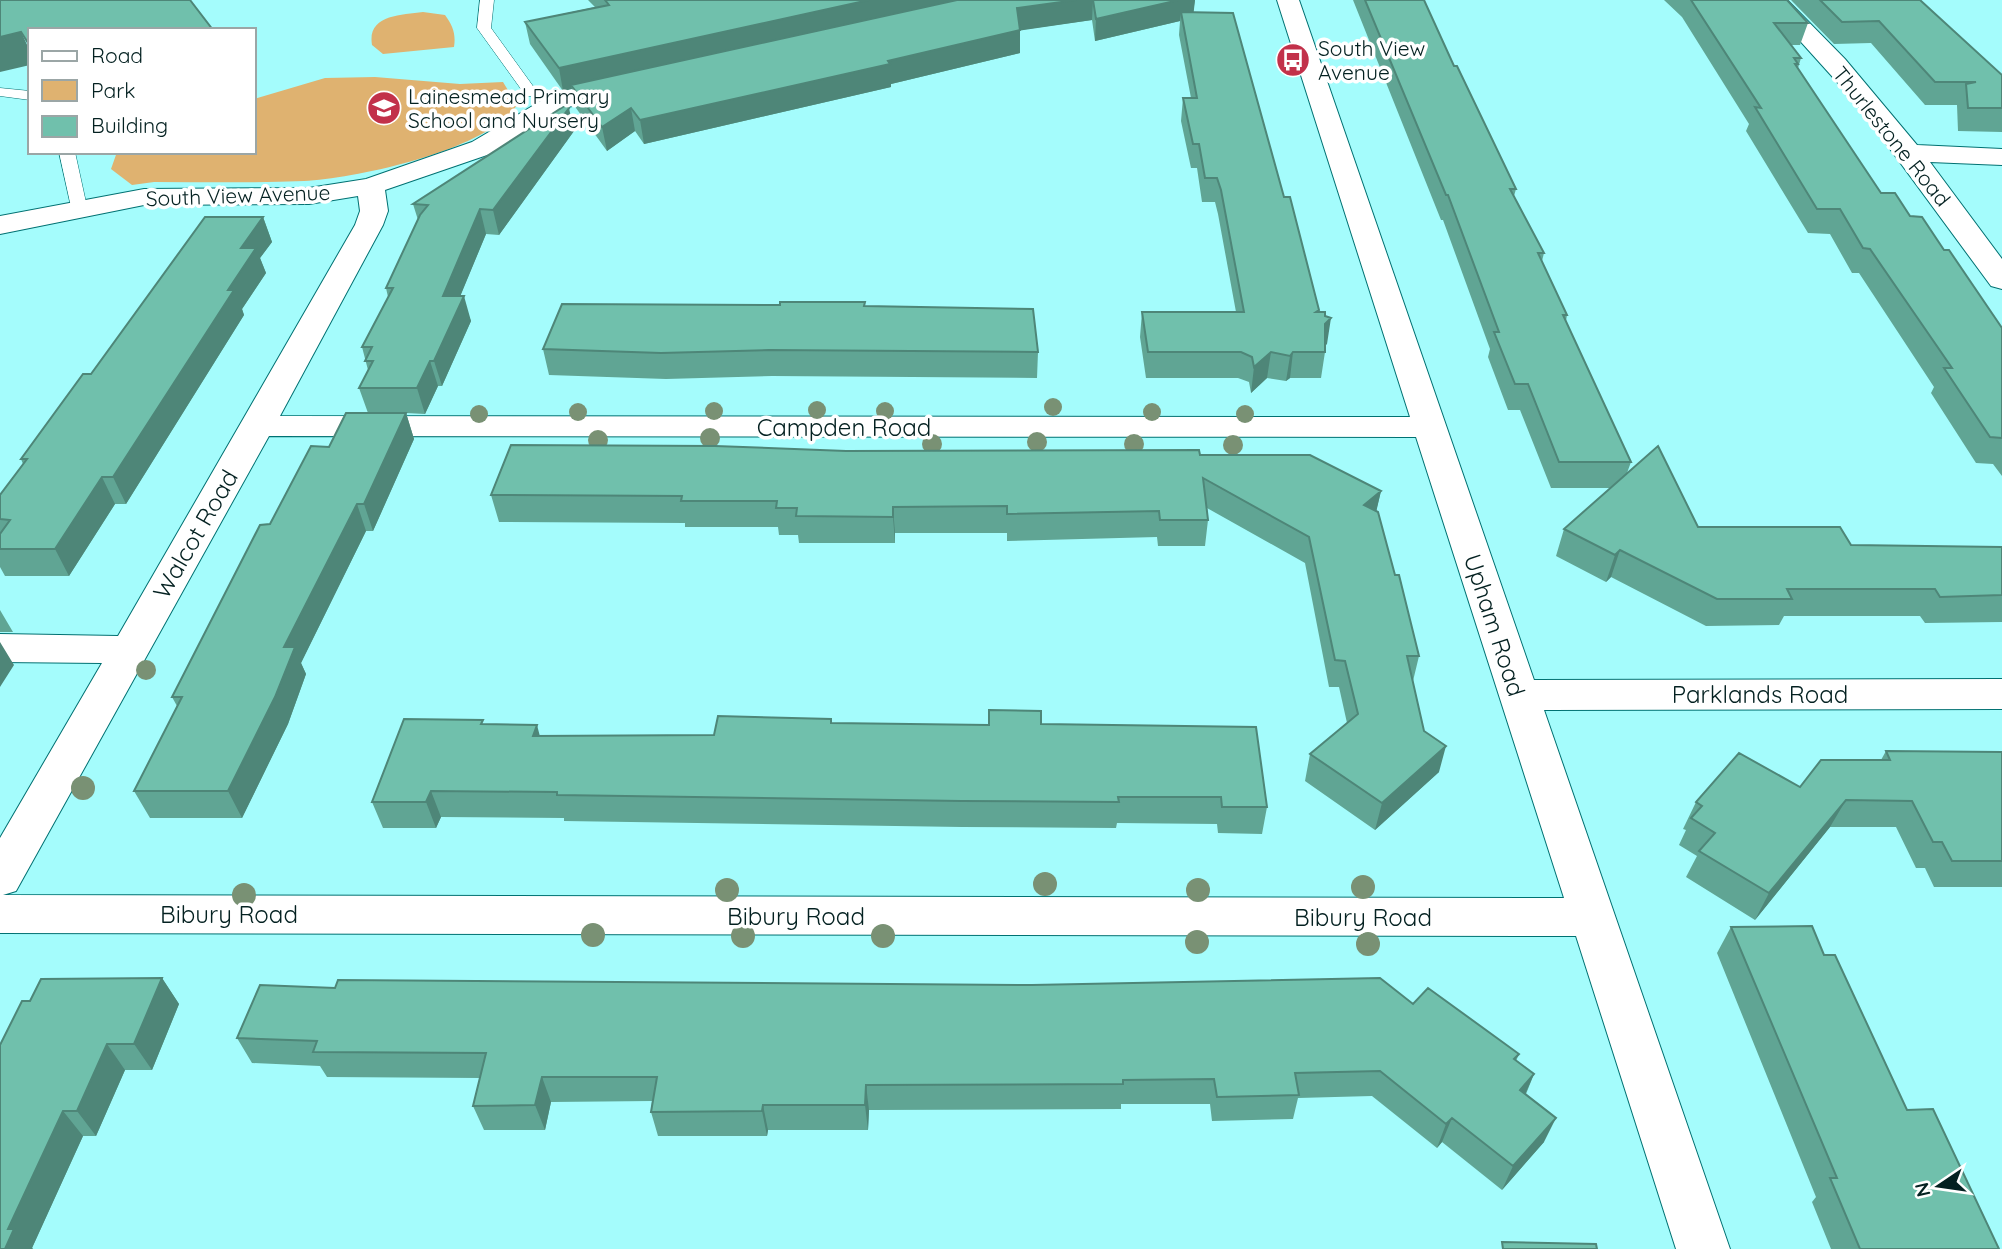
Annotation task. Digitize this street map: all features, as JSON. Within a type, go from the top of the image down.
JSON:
[{"type":"street","name":"Upham Road","points":[[1288,0],[1703,1249]]},
{"type":"street","name":"Thurlestone Road","points":[[1773,0],[1851,83],[1908,153],[2002,280]]},
{"type":"street","name":"South View Avenue","points":[[0,225],[79,207],[144,197],[309,195],[371,186],[481,148],[538,100],[576,97],[644,82]]},
{"type":"street","points":[[1908,153],[2002,157]]},
{"type":"street","name":"Walcot Road","points":[[0,878],[258,426],[369,225],[374,211],[371,186]]},
{"type":"street","name":"Campden Road","points":[[258,426],[1430,427]]},
{"type":"street","points":[[0,648],[128,650]]},
{"type":"street","name":"Parklands Road","points":[[1518,695],[2002,694]]},
{"type":"street","name":"Bibury Road","points":[[0,914],[1592,917]]},
{"type":"lane","points":[[487,0],[484,28],[491,41],[538,100]]},
{"type":"lane","points":[[0,92],[28,96]]},
{"type":"lane","points":[[67,154],[79,207]]},
{"type":"green space","points":[[423,12],[445,15],[453,30],[454,47],[383,54],[372,45],[372,35],[380,22],[395,16]]},
{"type":"green space","points":[[375,77],[460,84],[503,82],[517,105],[501,121],[478,136],[450,148],[387,168],[327,179],[154,182],[132,185],[111,169],[116,154],[256,154],[256,98],[325,78]]},
{"type":"building","points":[[0,0],[190,0],[211,28],[28,28],[28,43],[21,32],[0,37]]},
{"type":"building","points":[[605,0],[869,0],[559,68],[525,22],[609,5]]},
{"type":"building","points":[[957,0],[1076,0],[1017,8],[1020,30],[888,61],[890,64],[640,120],[631,108],[602,127],[571,85]]},
{"type":"building","points":[[1093,0],[1179,0],[1096,19]]},
{"type":"building","points":[[1365,0],[1424,0],[1516,189],[1510,189],[1544,253],[1538,253],[1567,315],[1563,315],[1631,462],[1559,462],[1528,384],[1515,384],[1494,332],[1499,332],[1448,195]]},
{"type":"building","points":[[1691,0],[1787,0],[1808,23],[1774,23],[1801,58],[1794,58],[1798,64],[1795,64],[1881,193],[1895,193],[1910,216],[1922,217],[1944,250],[1949,250],[2002,328],[2002,438],[1990,437],[1944,368],[1952,368],[1870,249],[1863,248],[1840,209],[1817,209],[1755,107],[1761,108]]},
{"type":"building","points":[[1820,0],[1920,0],[2002,75],[2002,108],[1968,108],[1966,84],[1976,82],[1935,82],[1879,21],[1842,22]]},
{"type":"building","points":[[1181,12],[1233,13],[1284,197],[1290,197],[1319,310],[1316,312],[1325,312],[1325,316],[1331,318],[1325,324],[1325,352],[1293,352],[1290,356],[1271,352],[1254,367],[1252,357],[1241,352],[1148,352],[1142,312],[1244,312],[1221,190],[1217,178],[1205,178],[1199,144],[1193,144],[1183,98],[1197,98]]},
{"type":"building","points":[[566,105],[569,108],[493,210],[480,209],[443,296],[464,296],[434,361],[430,361],[417,388],[359,388],[373,361],[365,361],[372,347],[362,347],[393,288],[386,288],[420,215],[428,205],[413,204]]},
{"type":"building","points":[[205,217],[263,217],[241,248],[256,248],[228,290],[234,290],[113,477],[102,477],[55,549],[0,549],[0,534],[10,520],[0,519],[0,495],[27,459],[21,459],[83,374],[91,374]]},
{"type":"building","points":[[780,302],[865,302],[864,306],[1033,309],[1038,352],[769,350],[661,353],[543,349],[562,304],[780,305]]},
{"type":"building","points":[[346,413],[406,413],[364,504],[357,504],[284,647],[295,647],[275,697],[228,791],[134,791],[182,697],[172,697],[260,525],[270,524],[311,446],[329,447]]},
{"type":"building","points":[[511,445],[715,446],[846,451],[1199,450],[1200,455],[1310,455],[1381,491],[1364,505],[1378,512],[1395,575],[1399,575],[1419,656],[1407,656],[1424,731],[1446,746],[1382,803],[1310,754],[1358,714],[1345,661],[1335,660],[1309,537],[1203,478],[1208,520],[1160,520],[1159,511],[1007,514],[1007,506],[893,507],[893,517],[796,516],[797,508],[776,508],[777,501],[681,501],[682,496],[491,495]]},
{"type":"building","points":[[1658,446],[1698,527],[1840,527],[1851,545],[2002,547],[2002,595],[1940,597],[1935,589],[1787,589],[1792,599],[1717,599],[1620,550],[1615,555],[1564,529]]},
{"type":"building","points":[[989,710],[1041,711],[1041,724],[1256,727],[1267,807],[1222,807],[1221,797],[1118,797],[1119,802],[961,801],[431,791],[426,802],[372,802],[404,719],[483,720],[481,724],[537,725],[533,736],[714,735],[718,716],[831,719],[831,723],[989,725]]},
{"type":"building","points":[[1886,751],[2002,752],[2002,861],[1952,861],[1942,842],[1933,842],[1912,801],[1846,800],[1769,893],[1699,851],[1715,833],[1691,818],[1702,806],[1696,802],[1739,753],[1800,787],[1821,760],[1890,760]]},
{"type":"building","points":[[1812,926],[1824,955],[1835,955],[1907,1110],[1933,1109],[1999,1249],[1860,1249],[1830,1178],[1837,1178],[1731,927]]},
{"type":"building","points":[[162,978],[134,1044],[107,1044],[77,1111],[63,1111],[8,1229],[14,1229],[5,1249],[0,1249],[0,1045],[22,1001],[30,1001],[41,979]]},
{"type":"building","points":[[1380,978],[1413,1004],[1428,988],[1519,1054],[1514,1059],[1534,1074],[1520,1090],[1556,1118],[1513,1166],[1452,1118],[1446,1124],[1380,1071],[1295,1073],[1299,1095],[1217,1097],[1214,1079],[1123,1080],[1123,1084],[866,1085],[865,1105],[763,1105],[762,1111],[651,1112],[657,1077],[542,1077],[535,1105],[473,1106],[486,1053],[313,1052],[317,1041],[237,1038],[260,985],[335,988],[338,980],[1032,985]]},
{"type":"building","points":[[1502,1242],[1596,1244],[1597,1249],[1503,1249]]},
{"type":"place","name":"South View Avenue","points":[[1293,60]]},
{"type":"place","name":"Lainesmead Primary School and Nursery","points":[[384,108]]}]
